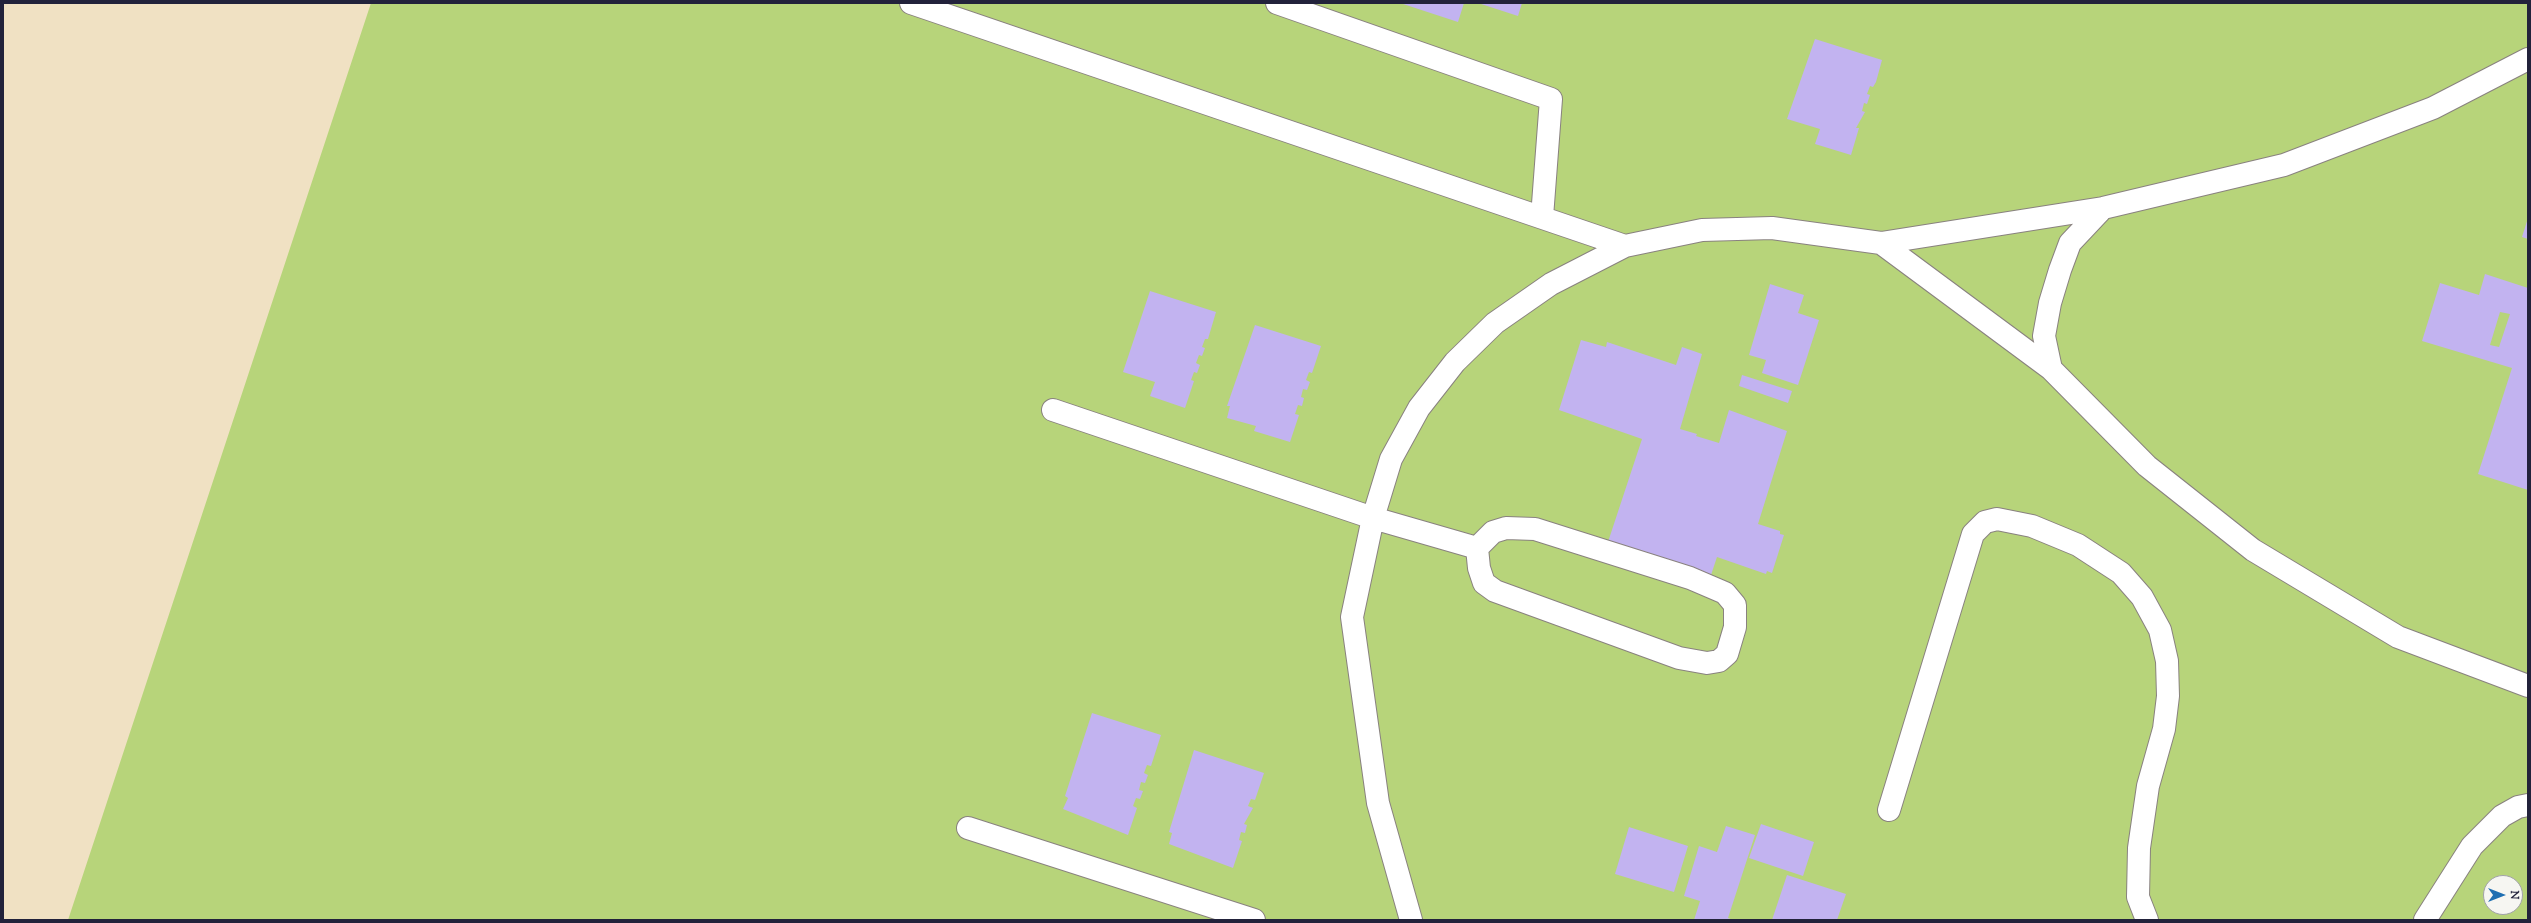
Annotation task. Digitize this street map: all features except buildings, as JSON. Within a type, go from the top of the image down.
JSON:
[{"type":"street","points":[[911,3],[1625,246]]},
{"type":"street","points":[[1277,3],[1551,99],[1542,217]]},
{"type":"street","points":[[1411,920],[1378,803],[1352,617],[1373,518],[1391,459],[1419,408],[1455,362],[1495,323],[1551,284],[1625,246],[1702,230],[1772,228],[1881,243],[2103,208],[2284,165],[2433,108],[2528,59]]},
{"type":"street","points":[[2052,369],[2044,336],[2050,303],[2058,277],[2070,243],[2103,208]]},
{"type":"street","points":[[1881,243],[2052,369],[2147,466],[2253,550],[2398,637],[2528,686]]},
{"type":"street","points":[[1053,410],[1373,518],[1477,548]]},
{"type":"street","points":[[1889,810],[1973,534],[1985,522],[1997,520],[2032,526],[2065,540],[2121,573],[2142,597],[2160,630],[2167,662],[2168,696],[2164,729],[2148,786],[2139,848],[2138,897],[2148,920]]},
{"type":"street","points":[[1506,528],[1535,529],[1690,578],[1725,593],[1734,606],[1735,627],[1727,654],[1719,661],[1706,663],[1678,658],[1495,591],[1484,582],[1479,568],[1477,548],[1493,532],[1506,528]]},
{"type":"street","points":[[2426,920],[2472,846],[2502,816],[2518,807],[2528,805]]},
{"type":"street","points":[[968,828],[1254,920]]},
{"type":"green space","points":[[371,3],[2528,3],[2528,920],[68,920]]}]
